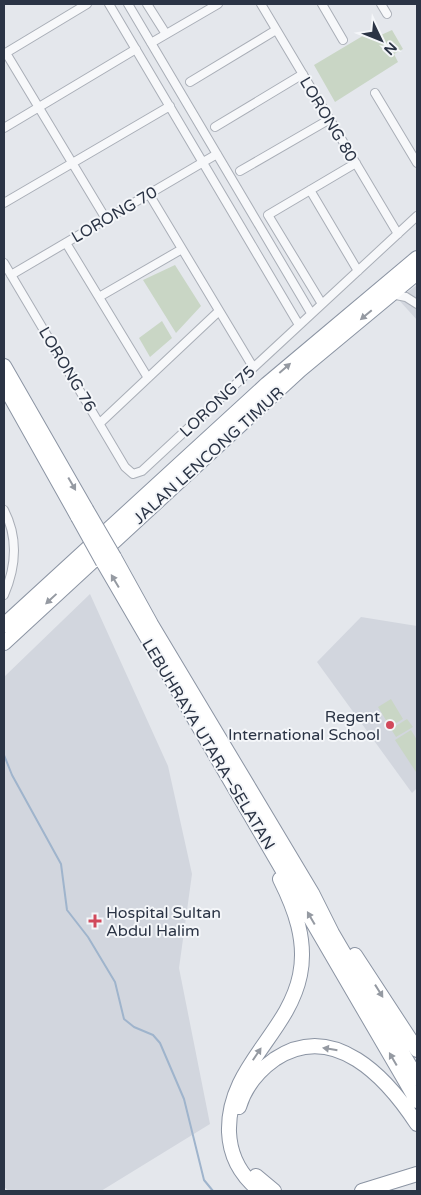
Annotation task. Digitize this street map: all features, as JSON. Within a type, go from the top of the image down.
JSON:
[{"type":"highway","name":"JALAN LENCONG TIMUR","points":[[4,625],[252,397],[417,258]]},
{"type":"highway","name":"JALAN LENCONG TIMUR","points":[[4,643],[300,370],[417,273]]},
{"type":"highway","name":"LEBUHRAYA UTARA–SELATAN","points":[[4,366],[108,560],[245,807],[280,862],[417,1101]]},
{"type":"highway","name":"LEBUHRAYA UTARA–SELATAN","points":[[4,385],[82,512]]},
{"type":"highway","name":"LEBUHRAYA UTARA–SELATAN","points":[[108,560],[151,624],[312,893],[332,933],[417,1078]]},
{"type":"highway","points":[[245,807],[285,890],[297,920],[302,956],[294,993],[241,1078],[230,1112],[232,1154],[245,1176],[260,1191]]},
{"type":"highway","points":[[312,893],[417,1050]]},
{"type":"highway","points":[[274,1191],[253,1173],[243,1156],[238,1138],[237,1117],[243,1095],[255,1077],[269,1063],[288,1052],[305,1048],[320,1048],[351,1055],[386,1083],[417,1124]]},
{"type":"highway","points":[[362,1191],[417,1174]]},
{"type":"highway","points":[[391,1191],[417,1182]]},
{"type":"street","points":[[87,4],[5,53],[106,219]]},
{"type":"street","points":[[109,4],[299,325]]},
{"type":"street","points":[[128,4],[312,313]]},
{"type":"street","points":[[147,4],[166,34]]},
{"type":"street","points":[[151,43],[218,4]]},
{"type":"street","name":"LORONG 80","points":[[261,4],[398,234]]},
{"type":"street","points":[[322,4],[343,40]]},
{"type":"street","points":[[381,4],[388,14]]},
{"type":"street","points":[[190,82],[276,30]]},
{"type":"street","points":[[4,128],[136,49]]},
{"type":"street","points":[[215,127],[303,74]]},
{"type":"street","points":[[375,93],[417,163]]},
{"type":"street","points":[[4,203],[170,106]]},
{"type":"street","points":[[240,171],[330,119]]},
{"type":"street","name":"LORONG 70","points":[[11,275],[217,154]]},
{"type":"street","points":[[322,304],[268,214],[356,163]]},
{"type":"street","points":[[310,190],[358,271]]},
{"type":"street","points":[[149,194],[253,368]]},
{"type":"street","name":"LORONG 75","points":[[132,474],[142,471],[417,216]]},
{"type":"street","points":[[66,243],[148,378]]},
{"type":"street","points":[[99,297],[182,249]]},
{"type":"street","name":"LORONG 76","points":[[4,263],[125,467],[132,474]]},
{"type":"street","points":[[390,294],[406,297],[417,304]]},
{"type":"street","points":[[100,423],[219,311]]},
{"type":"street","points":[[4,510],[12,531],[15,549],[4,595]]},
{"type":"shaded area","points":[[417,285],[417,320],[398,299]]},
{"type":"shaded area","name":"Hospital Sultan Abdul Halim","points":[[90,594],[168,766],[192,874],[179,968],[210,1124],[101,1191],[9,1191],[4,1187],[4,677]]},
{"type":"shaded area","name":"Regent International School","points":[[361,617],[417,626],[417,788],[412,793],[317,662]]},
{"type":"green space","points":[[376,28],[381,35],[392,30],[403,49],[394,54],[398,62],[335,102],[314,65]]},
{"type":"green space","points":[[175,265],[201,306],[176,333],[143,280]]},
{"type":"green space","points":[[162,321],[172,338],[150,357],[139,338]]},
{"type":"green space","points":[[391,699],[403,719],[390,727],[378,707]]},
{"type":"green space","points":[[407,719],[413,727],[396,737],[391,729]]},
{"type":"green space","points":[[411,730],[417,740],[416,772],[395,740]]},
{"type":"waterway","points":[[4,755],[12,775],[61,864],[67,910],[88,937],[115,982],[124,1019],[134,1027],[153,1035],[160,1043],[184,1099],[204,1180],[213,1191]]},
{"type":"place","name":"Regent International School","points":[[390,725]]},
{"type":"place","name":"Hospital Sultan Abdul Halim","points":[[95,921]]}]
